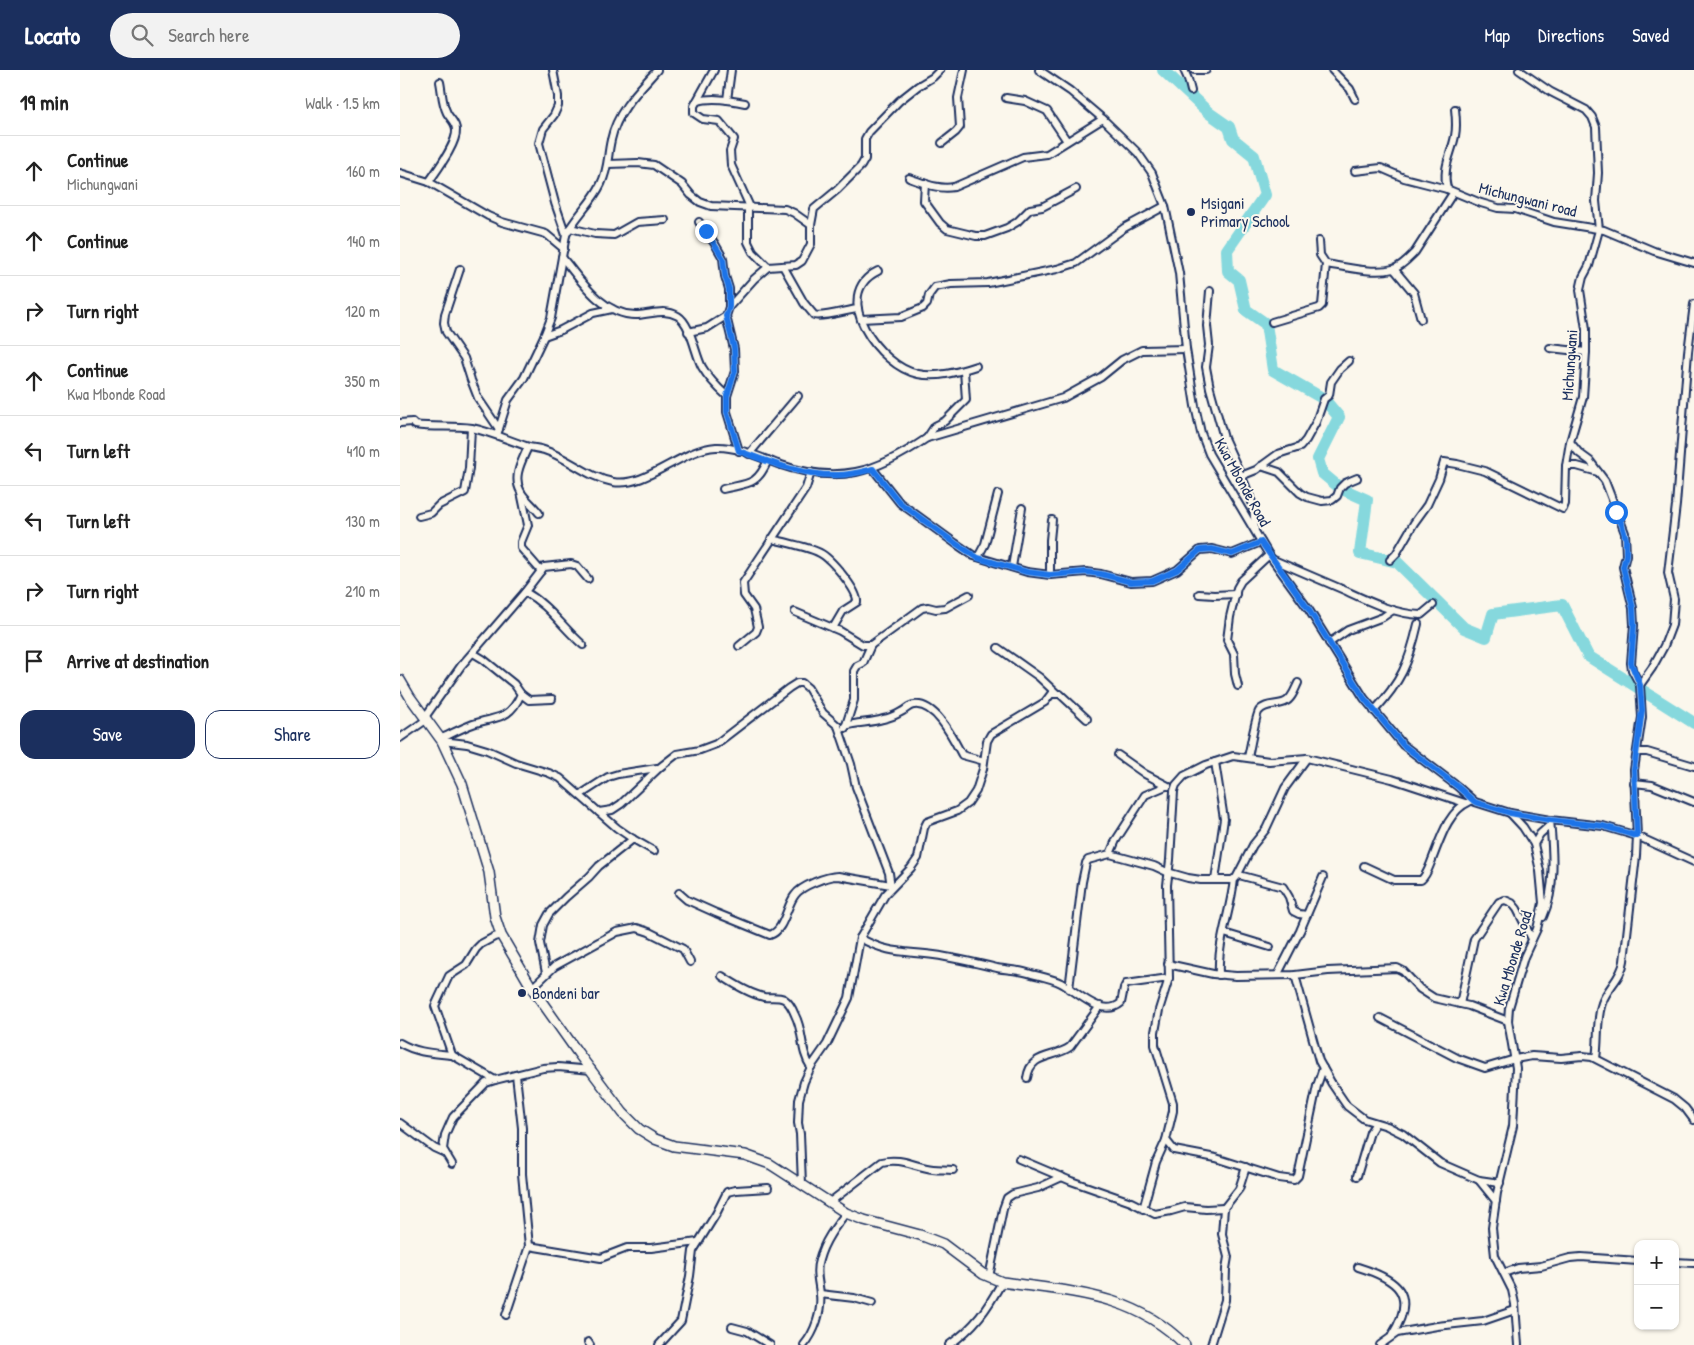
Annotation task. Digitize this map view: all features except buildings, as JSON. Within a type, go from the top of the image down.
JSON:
[{"type":"street","points":[[553,70],[558,106],[554,116],[542,129],[539,143],[555,203],[566,235]]},
{"type":"street","points":[[498,432],[508,400],[524,378],[544,336],[555,300],[566,235],[600,187],[608,164],[611,139],[623,108],[657,70]]},
{"type":"street","points":[[714,70],[694,106],[694,113],[697,116],[719,121],[734,139],[730,151],[730,165],[749,207],[748,242],[753,252],[768,267]]},
{"type":"street","points":[[727,100],[731,70]]},
{"type":"street","points":[[729,307],[754,279],[768,267],[796,265],[802,261],[811,244],[811,225],[814,209],[837,190],[861,166],[865,159],[865,139],[869,132],[899,101],[940,70]]},
{"type":"street","points":[[942,143],[960,127],[958,98],[964,70]]},
{"type":"street","name":"Kwa Mbonde Road","points":[[1039,70],[1070,90],[1103,120],[1138,152],[1152,173],[1165,206],[1179,273],[1186,349],[1202,433],[1209,454],[1261,542],[1309,610],[1364,698],[1403,745],[1457,786],[1469,802],[1510,813],[1523,827],[1534,844],[1542,885],[1543,903],[1537,929],[1524,957],[1508,1008],[1516,1077],[1513,1099],[1513,1126],[1496,1201],[1492,1228],[1496,1259],[1512,1290],[1518,1345]]},
{"type":"street","points":[[1184,70],[1191,91]]},
{"type":"street","points":[[1195,70],[1206,70]]},
{"type":"street","points":[[1332,70],[1350,89],[1355,99]]},
{"type":"street","name":"Michungwani","points":[[1390,560],[1396,554],[1414,523],[1427,506],[1439,480],[1444,462],[1485,471],[1563,509],[1565,504],[1566,466],[1570,442],[1583,397],[1586,329],[1580,290],[1583,277],[1589,266],[1598,230],[1596,202],[1598,147],[1595,122],[1586,110],[1551,92],[1519,70]]},
{"type":"street","points":[[429,182],[448,151],[455,137],[456,129],[454,121],[447,112],[440,82]]},
{"type":"street","points":[[697,101],[709,98],[745,103]]},
{"type":"street","points":[[1006,98],[1025,101],[1046,111],[1067,141]]},
{"type":"street","points":[[1326,264],[1360,269],[1394,269],[1409,259],[1415,252],[1450,191],[1445,170],[1457,124],[1454,108]]},
{"type":"street","points":[[909,178],[925,184],[947,188],[954,187],[1023,157],[1047,154],[1103,120]]},
{"type":"street","points":[[608,164],[638,163],[654,165],[682,184],[700,202],[711,206],[785,209],[811,225]]},
{"type":"street","name":"Michungwani road","points":[[1356,171],[1381,168],[1404,178],[1450,191],[1498,208],[1515,209],[1554,222],[1610,232],[1654,251],[1694,263]]},
{"type":"street","points":[[400,173],[429,182],[502,222],[546,234],[564,249]]},
{"type":"street","points":[[925,184],[924,201],[940,223],[947,229],[976,236],[985,236],[1007,228],[1017,222],[1030,209],[1042,207],[1076,190]]},
{"type":"street","points":[[860,319],[901,317],[916,311],[927,304],[929,295],[935,287],[950,284],[988,283],[1057,269],[1076,263],[1124,228],[1165,206]]},
{"type":"street","points":[[570,228],[614,235],[637,222],[665,220]]},
{"type":"street","points":[[699,222],[716,244],[723,258],[729,289],[729,307],[726,316],[735,360],[735,371],[727,396],[727,412],[739,451]]},
{"type":"street","points":[[1272,322],[1319,308],[1322,305],[1326,264],[1320,255],[1319,242]]},
{"type":"street","points":[[562,257],[594,295],[612,309],[638,315],[664,311],[679,317],[685,324],[703,368],[712,382],[727,396]]},
{"type":"street","points":[[783,266],[804,303],[814,315],[824,316],[858,309]]},
{"type":"street","points":[[460,269],[445,314],[446,332],[464,358],[478,398],[498,432]]},
{"type":"street","points":[[1394,269],[1414,292],[1421,318]]},
{"type":"street","points":[[878,271],[862,284],[858,309],[860,319],[874,344],[904,369],[918,374],[934,375],[976,366]]},
{"type":"street","points":[[1210,291],[1207,326],[1209,344],[1206,367],[1224,438],[1252,506],[1255,531]]},
{"type":"street","points":[[1640,685],[1664,646],[1673,618],[1674,598],[1668,577],[1669,560],[1674,532],[1673,521],[1694,304]]},
{"type":"street","points":[[544,336],[561,330],[593,313],[612,309]]},
{"type":"street","points":[[688,332],[707,328],[726,316]]},
{"type":"street","points":[[1550,348],[1586,352]]},
{"type":"street","points":[[400,422],[412,422],[415,425],[431,428],[454,426],[498,432],[528,447],[556,455],[602,480],[626,483],[699,451],[716,447],[739,451],[795,470],[835,476],[873,469],[927,438],[1063,398],[1101,376],[1122,360],[1142,350],[1186,349]]},
{"type":"street","points":[[1241,476],[1261,466],[1278,454],[1300,447],[1316,422],[1324,399],[1329,395],[1331,382],[1340,369],[1349,361]]},
{"type":"street","points":[[927,438],[935,426],[946,421],[966,400],[964,370]]},
{"type":"street","points":[[749,454],[798,396]]},
{"type":"street","points":[[419,516],[430,513],[439,505],[465,492],[469,468],[471,428]]},
{"type":"street","points":[[1570,442],[1579,453],[1590,461],[1605,481],[1625,533],[1626,555],[1623,567],[1633,608],[1634,625],[1631,663],[1640,685],[1642,717],[1634,783],[1637,836],[1624,965],[1602,1003],[1596,1058]]},
{"type":"street","points":[[528,447],[517,472],[517,482],[528,525],[521,542],[521,548],[541,571]]},
{"type":"street","points":[[724,489],[752,483],[762,473],[768,460]]},
{"type":"street","points":[[1261,466],[1279,472],[1307,498],[1322,501],[1332,500],[1337,496],[1340,488],[1345,483],[1357,478]]},
{"type":"street","points":[[1566,466],[1577,466],[1598,472]]},
{"type":"street","points":[[873,469],[900,503],[955,543],[978,558],[1027,572],[1050,575],[1086,572],[1131,582],[1152,581],[1177,570],[1200,550],[1212,549],[1232,554],[1261,542]]},
{"type":"street","points":[[739,646],[756,632],[758,627],[754,609],[744,594],[744,583],[806,488],[811,472]]},
{"type":"street","points":[[521,492],[539,513]]},
{"type":"street","points":[[978,558],[985,544],[998,494]]},
{"type":"street","points":[[1012,567],[1022,508]]},
{"type":"street","points":[[1050,575],[1052,520]]},
{"type":"street","points":[[771,539],[819,552],[846,578],[856,593],[857,602],[843,611],[833,628]]},
{"type":"street","points":[[1238,686],[1234,654],[1227,640],[1236,594],[1241,582],[1271,557],[1358,598],[1392,610],[1421,614],[1433,605]]},
{"type":"street","points":[[400,738],[425,719],[461,666],[525,592],[544,567],[548,565],[557,567],[571,564],[577,566],[588,579]]},
{"type":"street","points":[[525,592],[544,604],[560,624],[583,645]]},
{"type":"street","points":[[1199,594],[1236,594]]},
{"type":"street","points":[[842,736],[854,700],[854,671],[863,663],[871,645],[922,608],[945,608],[969,595]]},
{"type":"street","points":[[1329,643],[1348,630],[1383,618],[1392,610]]},
{"type":"street","points":[[795,612],[833,628],[863,645],[871,645]]},
{"type":"street","points":[[1374,711],[1390,694],[1404,670],[1418,624]]},
{"type":"street","points":[[998,648],[1040,678],[1087,719]]},
{"type":"street","points":[[473,653],[483,658],[514,684],[521,694],[529,700],[552,699]]},
{"type":"street","points":[[400,680],[441,740],[462,784],[489,872],[495,917],[501,935],[532,988],[578,1053],[623,1113],[639,1129],[655,1139],[674,1146],[745,1155],[770,1164],[846,1213],[864,1220],[920,1234],[943,1244],[988,1277],[1002,1282],[1094,1296],[1117,1302],[1147,1315],[1166,1327],[1185,1345]]},
{"type":"street","points":[[599,812],[612,810],[621,804],[659,768],[677,754],[700,750],[716,744],[744,724],[761,708],[797,683],[802,683],[808,688],[823,712],[838,726],[852,764],[856,787],[883,854],[891,886]]},
{"type":"street","points":[[1248,757],[1257,712],[1262,707],[1284,703],[1289,699],[1298,683]]},
{"type":"street","points":[[802,1184],[798,1109],[804,1082],[811,1067],[827,1044],[849,998],[860,938],[877,906],[891,886],[911,868],[918,858],[927,822],[957,811],[968,803],[976,791],[987,741],[991,734],[1023,716],[1056,693]]},
{"type":"street","points":[[441,740],[466,726],[505,716],[516,705],[521,694]]},
{"type":"street","points":[[845,726],[857,722],[884,719],[901,712],[912,704],[919,705],[932,710],[955,740],[962,755],[984,761]]},
{"type":"street","points":[[441,740],[487,750],[516,763],[560,778],[617,828],[654,851]]},
{"type":"street","points":[[1637,752],[1647,752],[1694,766]]},
{"type":"street","points":[[1118,755],[1145,774],[1166,786],[1174,788]]},
{"type":"street","points":[[1143,1209],[1156,1162],[1166,1140],[1173,1111],[1173,1103],[1164,1080],[1155,1045],[1155,1032],[1159,1010],[1169,978],[1167,872],[1170,860],[1174,788],[1184,776],[1233,756],[1269,761],[1307,758],[1392,779],[1469,802]]},
{"type":"street","points":[[1219,975],[1218,958],[1237,877],[1253,845],[1266,829],[1285,788],[1307,758]]},
{"type":"street","points":[[1215,762],[1224,819],[1215,880]]},
{"type":"street","points":[[580,795],[608,777],[659,768]]},
{"type":"street","points":[[1634,783],[1652,785],[1694,802]]},
{"type":"street","points":[[1110,854],[1116,840],[1145,795],[1166,786]]},
{"type":"street","points":[[1364,866],[1394,880],[1421,880],[1427,873],[1447,825],[1458,809],[1469,802]]},
{"type":"street","points":[[1510,813],[1550,822],[1603,826],[1637,836],[1694,862]]},
{"type":"street","points":[[1534,844],[1550,822]]},
{"type":"street","points":[[1537,929],[1549,902],[1553,858],[1550,822]]},
{"type":"street","points":[[546,973],[540,943],[543,925],[549,914],[589,878],[599,866],[633,839]]},
{"type":"street","points":[[1069,989],[1075,929],[1086,862],[1096,857],[1110,854],[1200,880],[1237,877],[1283,887],[1289,897],[1293,910],[1299,914],[1307,915]]},
{"type":"street","points":[[679,893],[687,900],[770,935],[776,932],[796,892],[831,876],[891,886]]},
{"type":"street","points":[[1278,974],[1323,878]]},
{"type":"street","points":[[1460,1004],[1474,939],[1499,902],[1505,900],[1512,903],[1532,939]]},
{"type":"street","points":[[532,988],[546,973],[561,962],[617,932],[637,928],[657,935],[683,949],[690,962]]},
{"type":"street","points":[[1224,933],[1270,947]]},
{"type":"street","points":[[452,1055],[436,1012],[437,999],[449,976],[466,964],[481,944],[501,935]]},
{"type":"street","points":[[860,938],[886,950],[967,960],[1060,982],[1090,1002],[1106,1008],[1116,1008],[1121,1003],[1126,984],[1169,978]]},
{"type":"street","points":[[1168,964],[1189,970],[1236,976],[1295,975],[1328,971],[1397,968],[1403,971],[1420,989],[1434,998],[1460,1004],[1508,1020]]},
{"type":"street","points":[[1295,975],[1319,1061],[1347,1106],[1364,1119],[1375,1124],[1387,1126],[1403,1134],[1440,1163],[1479,1180],[1500,1183]]},
{"type":"street","points":[[722,976],[758,995],[779,997],[789,1004],[796,1015],[804,1055],[811,1067]]},
{"type":"street","points":[[1027,1078],[1031,1066],[1036,1061],[1070,1047],[1100,1006]]},
{"type":"street","points":[[1380,1018],[1457,1058],[1482,1068],[1532,1056],[1561,1058],[1582,1056],[1596,1058],[1674,1099],[1685,1108],[1694,1120]]},
{"type":"street","points":[[400,1043],[413,1050],[452,1055],[495,1080]]},
{"type":"street","points":[[452,1164],[444,1149],[445,1136],[453,1117],[486,1083],[542,1068],[558,1067],[592,1070]]},
{"type":"street","points":[[1166,1140],[1174,1150],[1216,1158],[1291,1181],[1297,1178],[1322,1068]]},
{"type":"street","points":[[506,1315],[529,1246],[522,1181],[522,1128],[516,1075]]},
{"type":"street","points":[[400,1123],[434,1148],[446,1153]]},
{"type":"street","points":[[1357,1176],[1370,1132],[1375,1124]]},
{"type":"street","points":[[1018,1159],[1131,1202],[1155,1214],[1185,1207],[1224,1208]]},
{"type":"street","points":[[830,1202],[882,1162],[902,1160],[933,1169],[953,1170]]},
{"type":"street","points":[[1211,1345],[1225,1300],[1228,1257],[1222,1234],[1224,1208],[1239,1189],[1246,1167]]},
{"type":"street","points":[[988,1277],[1007,1198],[1013,1194],[1038,1188],[1062,1177]]},
{"type":"street","points":[[1479,1180],[1496,1201]]},
{"type":"street","points":[[659,1345],[680,1321],[690,1276],[693,1251],[727,1192],[744,1188],[768,1188]]},
{"type":"street","points":[[804,1345],[811,1337],[820,1308],[820,1294],[816,1278],[818,1260],[830,1234],[846,1213]]},
{"type":"street","points":[[529,1246],[601,1258],[627,1248],[698,1242]]},
{"type":"street","points":[[1504,1273],[1518,1268],[1541,1266],[1580,1257],[1634,1261]]},
{"type":"street","points":[[1679,1262],[1694,1263]]},
{"type":"street","points":[[1358,1267],[1388,1279],[1402,1295],[1404,1308],[1400,1322],[1391,1336]]},
{"type":"street","points":[[949,1345],[978,1320],[1002,1282]]},
{"type":"street","points":[[820,1294],[854,1298],[872,1303]]},
{"type":"street","points":[[1380,1345],[1397,1333],[1491,1319],[1515,1310]]},
{"type":"street","points":[[732,1327],[747,1331],[770,1345]]},
{"type":"waterway","points":[[1163,70],[1209,113],[1229,127],[1233,139],[1254,156],[1265,195],[1227,250],[1228,271],[1239,280],[1246,310],[1266,324],[1273,370],[1324,399],[1339,417],[1318,459],[1322,473],[1340,488],[1367,500],[1360,553],[1397,562],[1464,628],[1486,637],[1493,614],[1562,605],[1588,656],[1694,723]]},
{"type":"place","name":"Msigani Primary School","points":[[1191,212]]},
{"type":"place","name":"Bondeni bar","points":[[522,993]]},
{"type":"route","points":[[706,231],[716,244],[723,258],[723,268],[729,289],[729,307],[726,316],[734,348],[735,371],[727,396],[727,412],[739,451],[795,470],[835,476],[873,469],[900,503],[974,556],[1027,572],[1050,575],[1086,572],[1131,582],[1152,581],[1177,570],[1200,550],[1212,549],[1232,554],[1261,542],[1309,610],[1374,711],[1403,745],[1475,802],[1510,813],[1603,826],[1637,836],[1634,770],[1642,710],[1640,685],[1632,670],[1631,663],[1634,625],[1633,608],[1623,567],[1626,555],[1626,539],[1616,512]]}]
